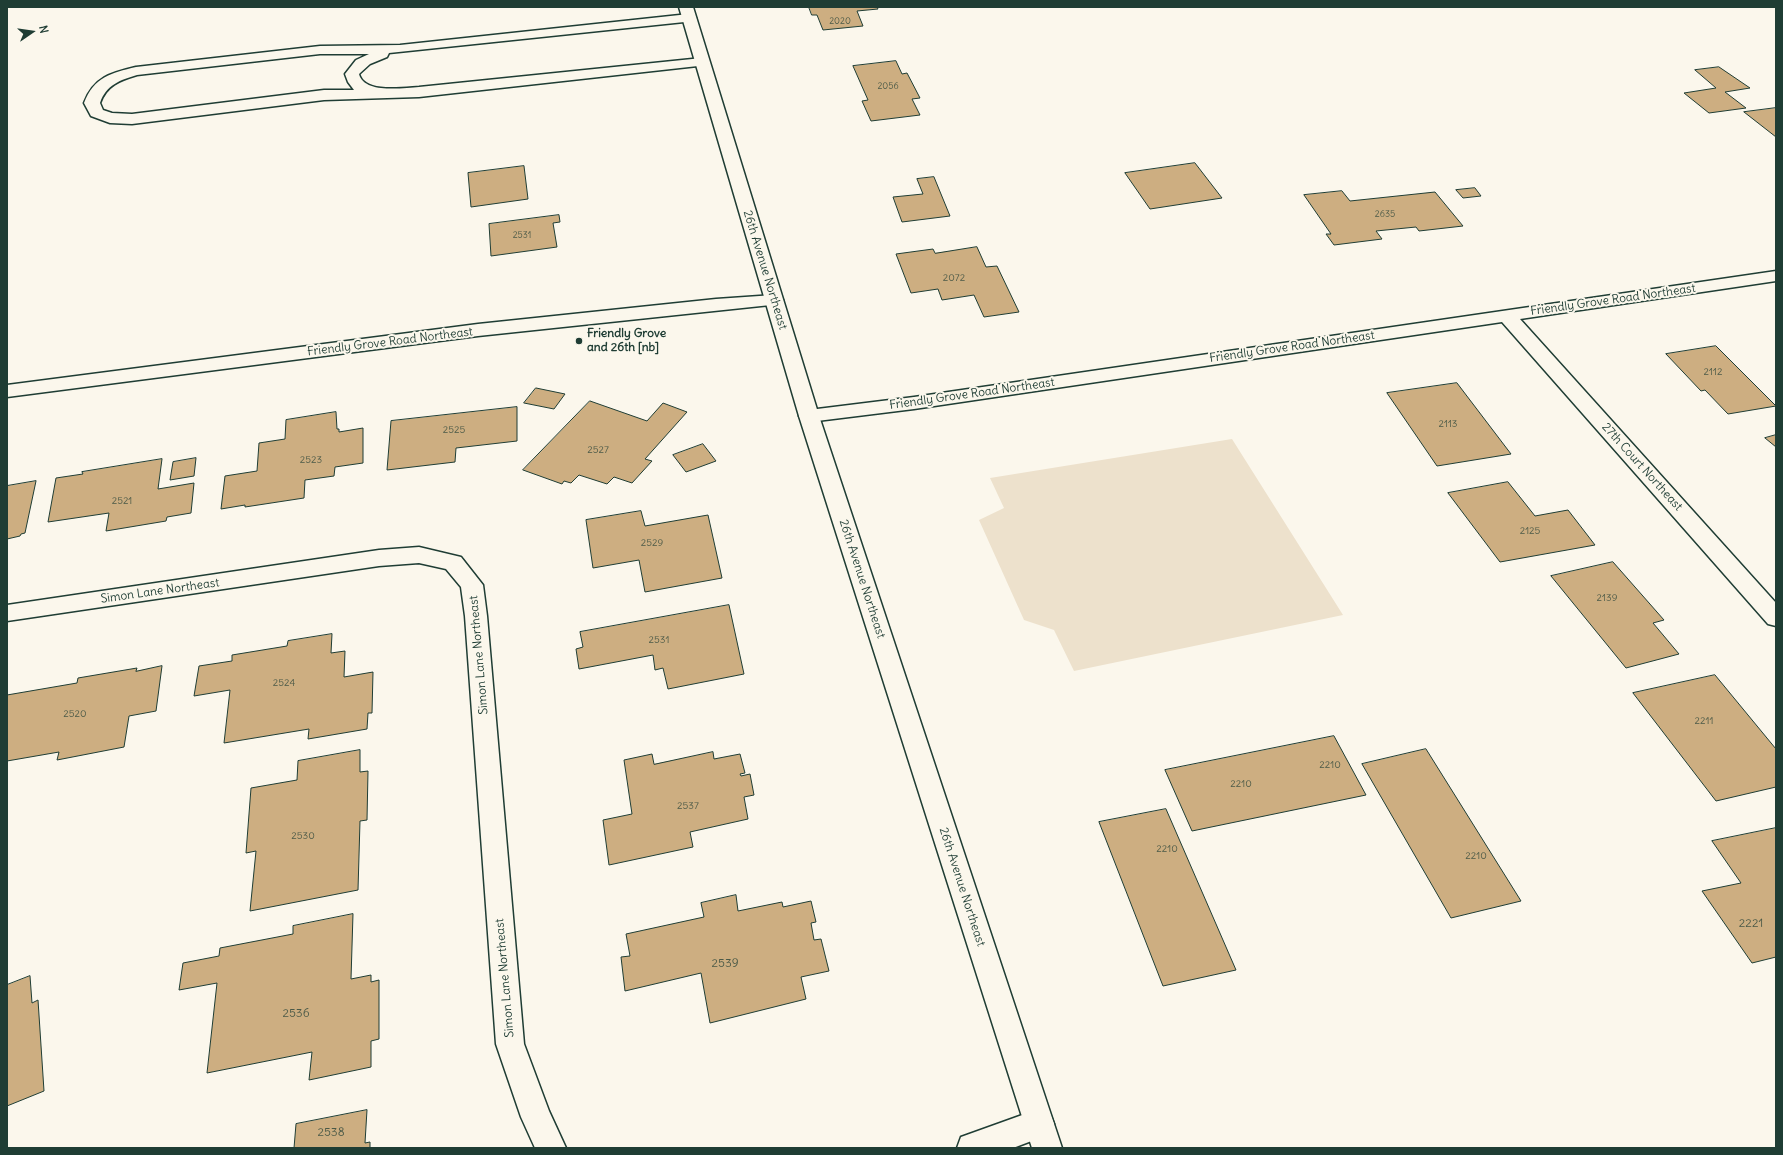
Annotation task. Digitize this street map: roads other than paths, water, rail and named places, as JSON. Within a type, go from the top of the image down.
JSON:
[{"type":"street","points":[[687,13],[400,49],[320,50],[136,71],[116,77],[105,83],[95,92],[92,103],[96,113],[110,118],[132,119],[324,95],[419,92],[702,62]]},
{"type":"street","name":"26th Avenue Northeast","points":[[687,13],[808,416],[1043,1136]]},
{"type":"street","points":[[387,92],[368,90],[358,87],[353,82],[352,74],[357,66],[366,60],[400,49]]},
{"type":"street","name":"Friendly Grove Road Northeast","points":[[808,416],[922,402],[1776,276]]},
{"type":"street","name":"Friendly Grove Road Northeast","points":[[7,391],[478,330],[716,304],[774,300]]},
{"type":"street","name":"27th Court Northeast","points":[[1507,316],[1776,618]]},
{"type":"street","name":"Simon Lane Northeast","points":[[7,613],[379,558],[419,555],[453,563],[472,585],[476,616],[510,1044],[536,1117],[551,1148]]},
{"type":"street","points":[[972,1148],[1043,1136]]},
{"type":"place","name":"Friendly Grove and 26th [nb]","points":[[579,341]]}]
